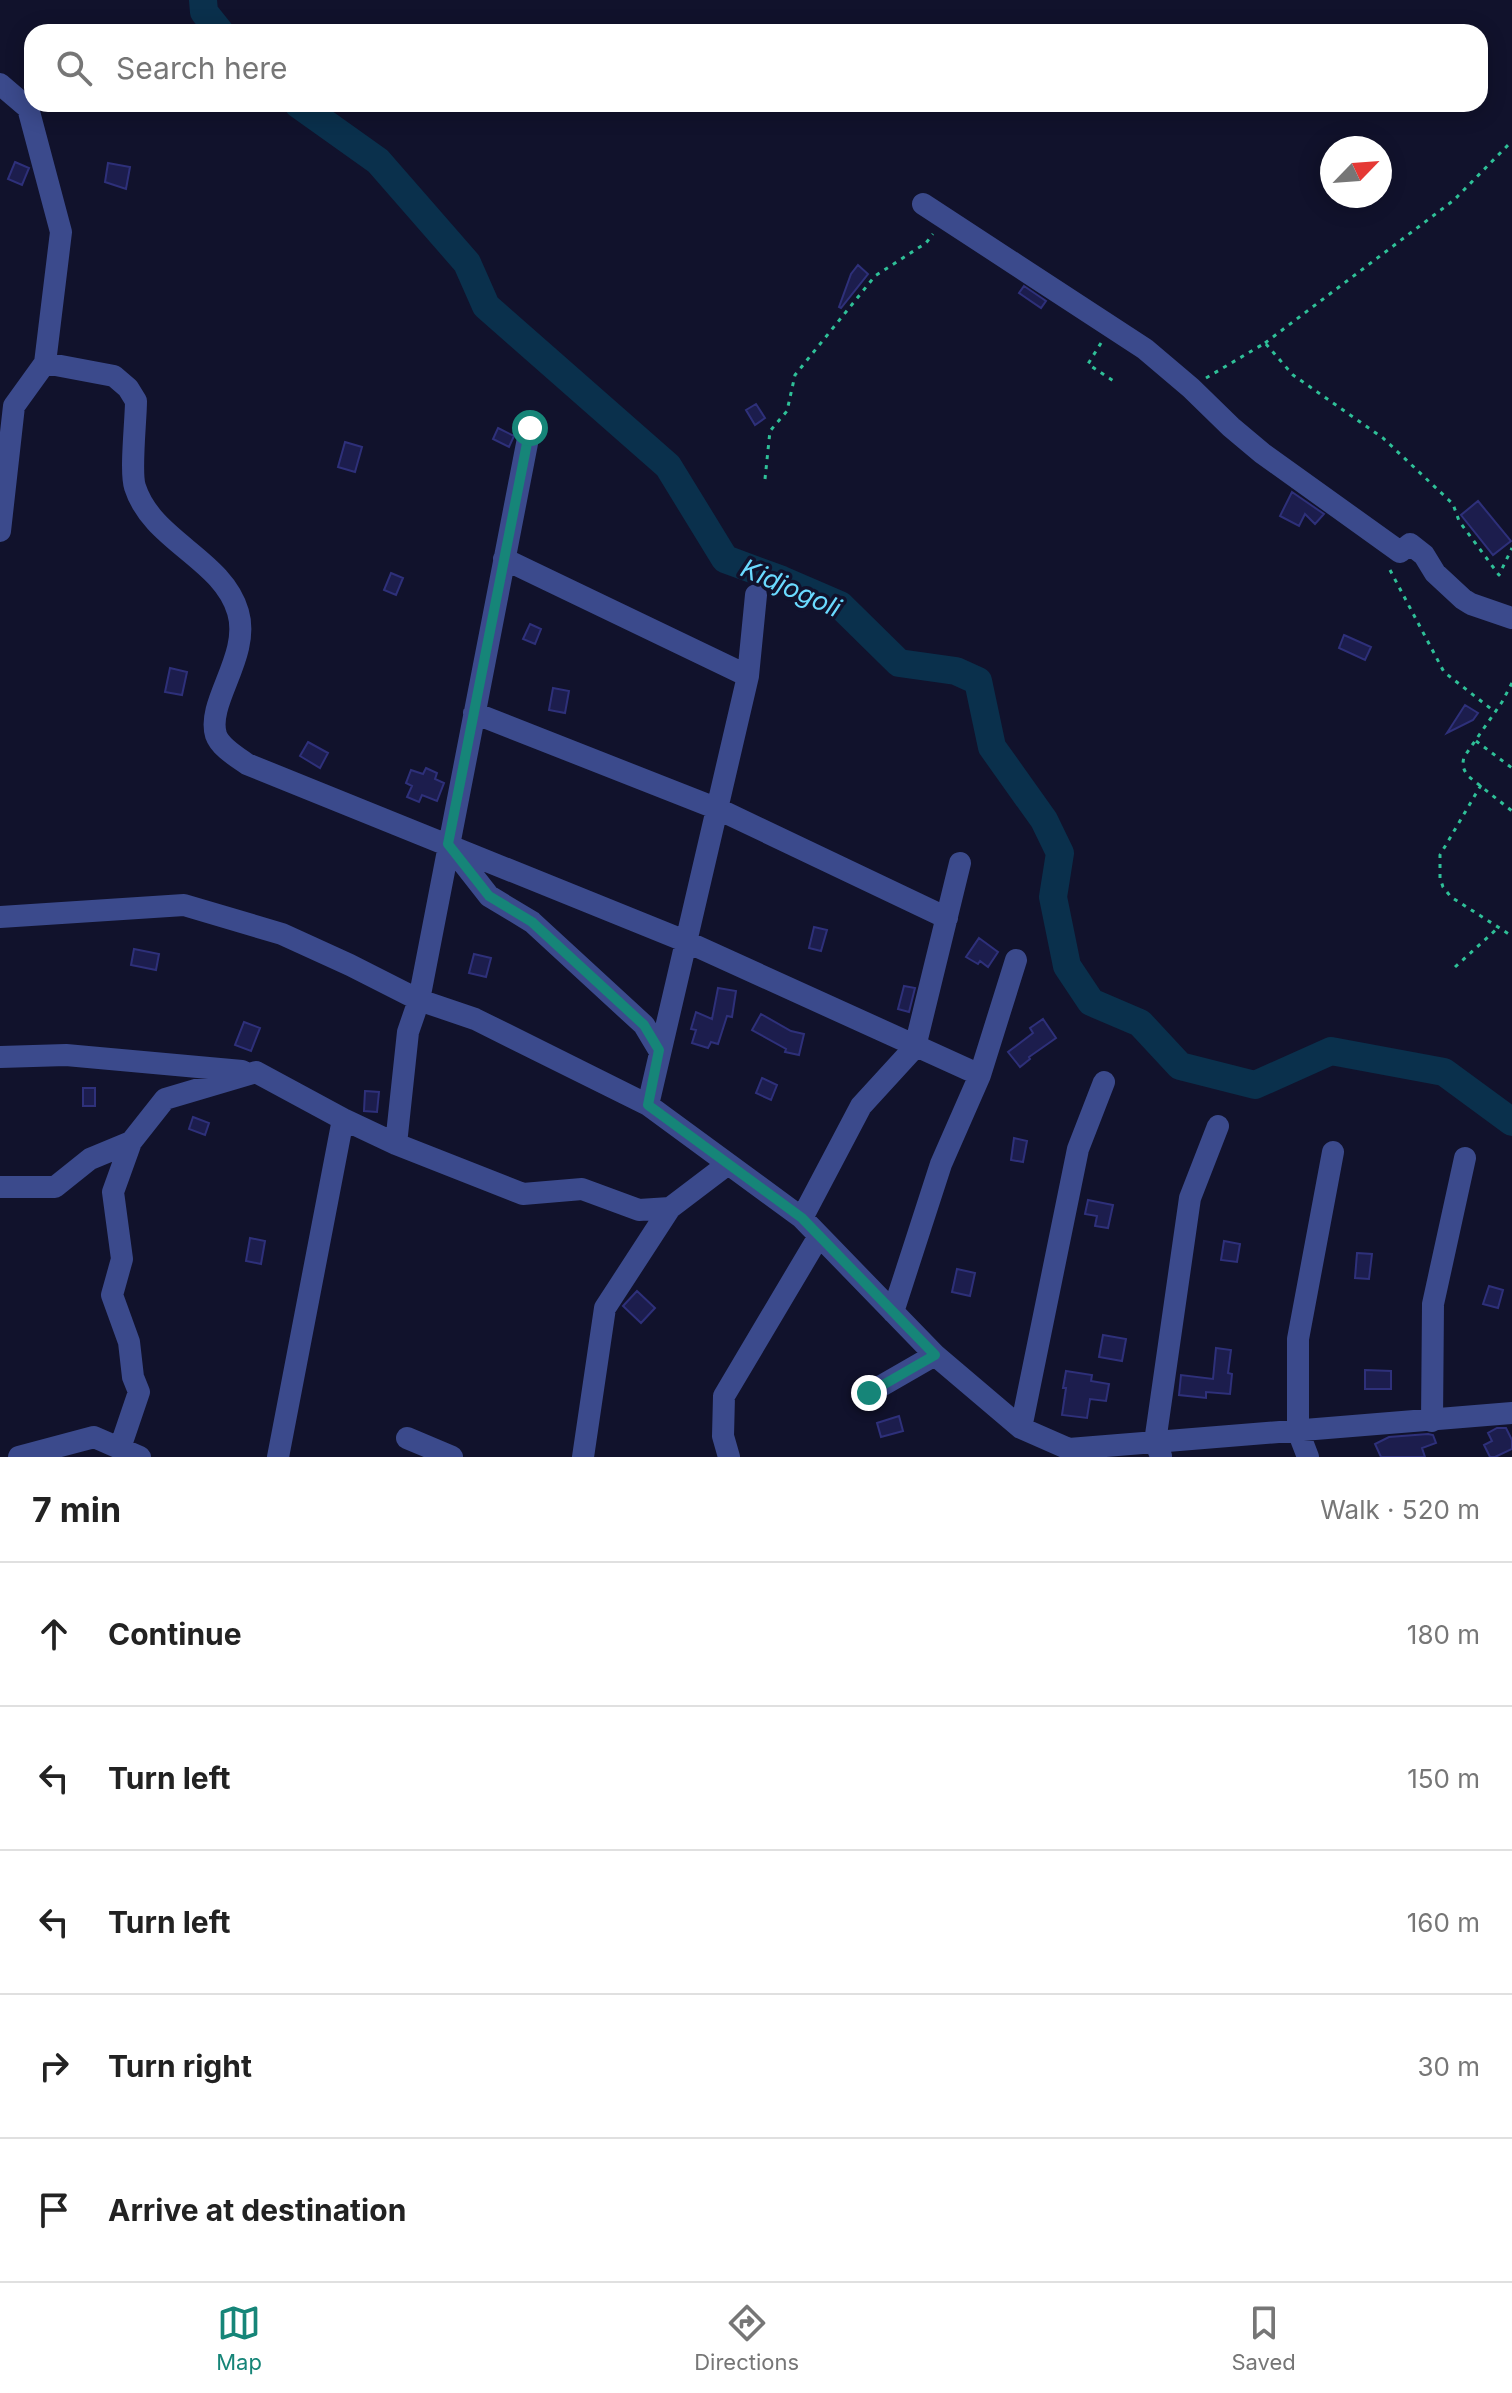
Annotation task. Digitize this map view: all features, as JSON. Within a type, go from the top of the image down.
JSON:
[{"type":"street","points":[[0,84],[24,105]]},
{"type":"street","points":[[0,531],[14,406],[45,363],[61,232],[29,112]]},
{"type":"street","points":[[923,204],[1145,349],[1262,453],[1400,552],[1410,544],[1424,555],[1435,573],[1463,599],[1512,618]]},
{"type":"street","points":[[45,363],[114,376],[136,401],[134,484],[141,501],[152,518],[230,590],[238,613],[242,632],[215,719],[216,738],[247,764],[685,941],[980,1075]]},
{"type":"street","points":[[396,1144],[408,1032],[419,1000],[530,428]]},
{"type":"street","points":[[504,559],[748,676]]},
{"type":"street","points":[[648,1105],[748,676],[756,595]]},
{"type":"street","points":[[474,713],[718,809],[947,918]]},
{"type":"street","points":[[448,844],[489,896],[532,922],[644,1025],[659,1050]]},
{"type":"street","points":[[802,1218],[861,1106],[915,1047],[960,863]]},
{"type":"street","points":[[0,917],[184,905],[282,934],[419,1000],[475,1019],[648,1105],[802,1218],[935,1355],[1021,1428],[1066,1453],[1158,1450],[1298,1431],[1512,1413]]},
{"type":"street","points":[[893,1312],[941,1164],[980,1075],[1016,960]]},
{"type":"street","points":[[0,1057],[66,1055],[256,1072],[396,1144],[523,1194],[582,1189],[639,1210],[670,1208]]},
{"type":"street","points":[[19,1457],[94,1437],[130,1453],[139,1392],[133,1377],[129,1342],[112,1295],[122,1259],[113,1192],[131,1142],[165,1099],[256,1072]]},
{"type":"street","points":[[1021,1428],[1078,1149],[1104,1082]]},
{"type":"street","points":[[278,1457],[343,1119]]},
{"type":"street","points":[[1158,1450],[1190,1198],[1218,1126]]},
{"type":"street","points":[[0,1187],[55,1187],[90,1159],[131,1142]]},
{"type":"street","points":[[1308,1457],[1298,1431],[1298,1339],[1333,1152]]},
{"type":"street","points":[[1432,1421],[1433,1304],[1465,1158]]},
{"type":"street","points":[[583,1457],[605,1308],[670,1208],[728,1164]]},
{"type":"street","points":[[729,1457],[723,1436],[724,1396],[819,1236]]},
{"type":"street","points":[[869,1393],[935,1355]]},
{"type":"street","points":[[407,1438],[452,1457]]},
{"type":"path","points":[[1191,388],[1265,343],[1454,200],[1512,141]]},
{"type":"path","points":[[765,479],[770,431],[787,411],[795,375],[875,276],[926,243],[944,218]]},
{"type":"path","points":[[1112,326],[1088,364],[1115,382]]},
{"type":"path","points":[[1265,343],[1293,375],[1383,438],[1453,504],[1459,521],[1499,575],[1512,548]]},
{"type":"path","points":[[1400,552],[1387,563],[1444,672],[1495,712]]},
{"type":"path","points":[[1512,683],[1464,757],[1463,769],[1512,811]]},
{"type":"path","points":[[1476,741],[1512,768]]},
{"type":"path","points":[[1481,785],[1440,855],[1440,878],[1451,897],[1512,936]]},
{"type":"path","points":[[1455,967],[1499,927]]},
{"type":"building","points":[[15,162],[29,168],[22,185],[8,179]]},
{"type":"building","points":[[108,163],[130,167],[126,189],[105,182]]},
{"type":"building","points":[[858,265],[868,274],[841,308],[851,274]]},
{"type":"building","points":[[1024,286],[1046,301],[1041,308],[1019,293]]},
{"type":"building","points":[[756,404],[765,418],[755,425],[746,410]]},
{"type":"building","points":[[498,428],[514,436],[509,447],[493,439]]},
{"type":"building","points":[[345,442],[362,447],[355,472],[338,467]]},
{"type":"building","points":[[1292,492],[1324,514],[1315,524],[1305,514],[1299,526],[1280,516]]},
{"type":"building","points":[[1478,501],[1511,541],[1493,555],[1461,515]]},
{"type":"building","points":[[391,573],[403,578],[396,595],[384,590]]},
{"type":"building","points":[[530,624],[541,629],[535,644],[523,639]]},
{"type":"building","points":[[1344,635],[1371,647],[1365,660],[1339,648]]},
{"type":"building","points":[[170,668],[187,672],[182,695],[165,692]]},
{"type":"building","points":[[553,688],[569,691],[565,713],[549,710]]},
{"type":"building","points":[[1465,705],[1478,713],[1473,720],[1447,733]]},
{"type":"building","points":[[308,742],[328,753],[320,768],[300,756]]},
{"type":"building","points":[[426,768],[437,773],[435,779],[444,783],[437,801],[422,795],[419,802],[407,797],[412,786],[406,783],[411,770],[423,774]]},
{"type":"building","points":[[814,927],[827,930],[821,951],[809,948]]},
{"type":"building","points":[[979,938],[998,952],[988,967],[966,957]]},
{"type":"building","points":[[134,949],[159,954],[156,970],[131,965]]},
{"type":"building","points":[[474,954],[491,958],[486,977],[469,973]]},
{"type":"building","points":[[904,986],[915,988],[909,1012],[898,1009]]},
{"type":"building","points":[[718,988],[736,991],[732,1017],[727,1016],[718,1044],[711,1042],[708,1048],[692,1043],[696,1030],[691,1029],[696,1012],[712,1019]]},
{"type":"building","points":[[761,1014],[791,1031],[804,1034],[799,1055],[785,1052],[786,1049],[752,1030]]},
{"type":"building","points":[[1043,1019],[1056,1038],[1020,1067],[1008,1052],[1033,1033],[1030,1028]]},
{"type":"building","points":[[244,1022],[260,1028],[251,1051],[235,1045]]},
{"type":"building","points":[[762,1078],[777,1085],[771,1100],[756,1093]]},
{"type":"building","points":[[83,1088],[95,1088],[95,1106],[83,1106]]},
{"type":"building","points":[[365,1091],[379,1092],[377,1112],[364,1111]]},
{"type":"building","points":[[193,1117],[209,1123],[205,1135],[189,1129]]},
{"type":"building","points":[[1014,1138],[1027,1141],[1023,1162],[1011,1160]]},
{"type":"building","points":[[1088,1200],[1113,1205],[1108,1228],[1095,1226],[1097,1216],[1085,1214]]},
{"type":"building","points":[[250,1238],[265,1241],[261,1264],[246,1261]]},
{"type":"building","points":[[1224,1241],[1240,1244],[1237,1262],[1221,1260]]},
{"type":"building","points":[[1357,1253],[1372,1254],[1369,1279],[1355,1278]]},
{"type":"building","points":[[957,1269],[975,1273],[970,1296],[952,1292]]},
{"type":"building","points":[[1489,1286],[1503,1290],[1498,1308],[1483,1304]]},
{"type":"building","points":[[637,1291],[655,1308],[641,1323],[623,1306]]},
{"type":"building","points":[[1103,1335],[1126,1339],[1122,1361],[1099,1357]]},
{"type":"building","points":[[1216,1348],[1231,1350],[1228,1373],[1232,1374],[1230,1394],[1206,1392],[1206,1398],[1179,1395],[1181,1375],[1213,1379]]},
{"type":"building","points":[[1365,1370],[1391,1371],[1391,1389],[1365,1389]]},
{"type":"building","points":[[1066,1371],[1092,1375],[1091,1381],[1109,1384],[1106,1401],[1090,1399],[1087,1418],[1062,1415]]},
{"type":"building","points":[[899,1416],[903,1431],[881,1437],[877,1423]]},
{"type":"building","points":[[1497,1428],[1506,1428],[1512,1440],[1512,1449],[1490,1457],[1484,1445],[1492,1441],[1488,1433]]},
{"type":"building","points":[[1433,1435],[1436,1443],[1422,1448],[1425,1457],[1381,1457],[1375,1444],[1389,1437]]},
{"type":"waterway","name":"Kidjogoli","points":[[203,0],[204,12],[214,24]]},
{"type":"waterway","name":"Kidjogoli","points":[[309,112],[378,161],[467,263],[486,306],[668,466],[725,559],[840,605],[899,663],[956,671],[978,681],[992,747],[1044,820],[1060,853],[1053,897],[1067,966],[1091,1002],[1140,1023],[1180,1066],[1255,1085],[1331,1051],[1444,1072],[1512,1122]]},
{"type":"route","points":[[530,428],[448,844],[489,896],[532,922],[644,1025],[659,1050],[648,1105],[802,1218],[935,1355],[869,1393]]}]
